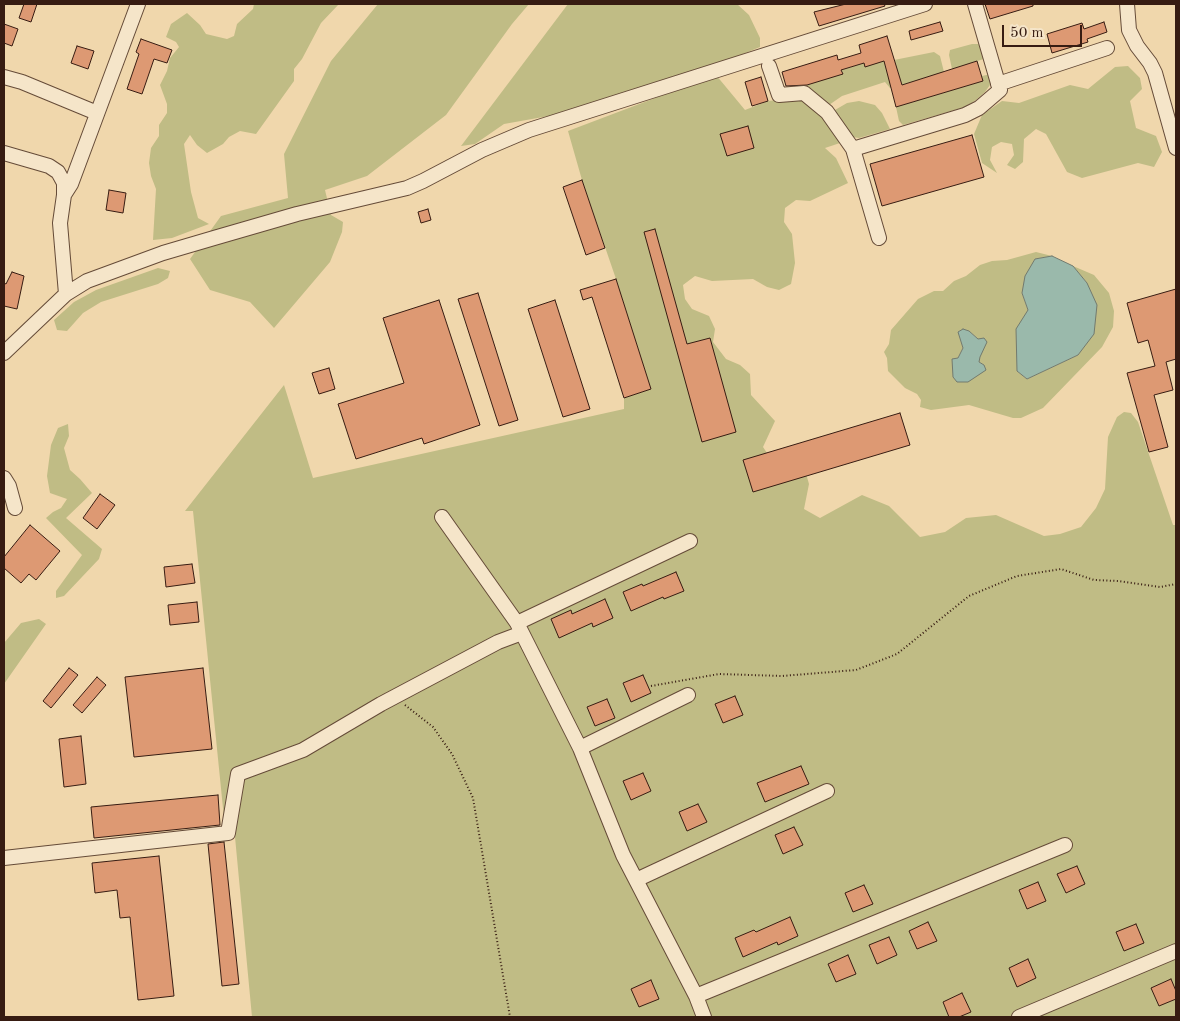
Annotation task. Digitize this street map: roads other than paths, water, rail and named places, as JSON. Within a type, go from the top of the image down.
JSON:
[{"type":"street","points":[[64,195],[71,184],[138,4]]},
{"type":"street","points":[[4,353],[66,294],[87,281],[172,251],[297,214],[407,188],[482,150],[529,130],[924,4]]},
{"type":"street","points":[[853,148],[965,115],[979,108],[1000,90],[975,4]]},
{"type":"street","points":[[1127,4],[1129,30],[1155,73],[1176,148]]},
{"type":"street","points":[[998,84],[1107,48]]},
{"type":"street","points":[[769,66],[779,96],[804,93],[826,112],[853,148],[879,238]]},
{"type":"street","points":[[4,77],[22,82],[97,113]]},
{"type":"street","points":[[4,153],[49,166],[58,172],[64,183],[60,223],[66,294]]},
{"type":"street","points":[[4,478],[9,486],[16,508]]},
{"type":"street","points":[[442,517],[520,628],[580,748],[623,855],[696,996],[704,1017]]},
{"type":"street","points":[[4,858],[228,833],[238,774],[303,750],[381,704],[498,642],[520,628],[690,541]]},
{"type":"street","points":[[580,748],[688,695]]},
{"type":"street","points":[[636,880],[827,791]]},
{"type":"street","points":[[696,996],[1065,845]]},
{"type":"street","points":[[1019,1017],[1176,950]]}]
